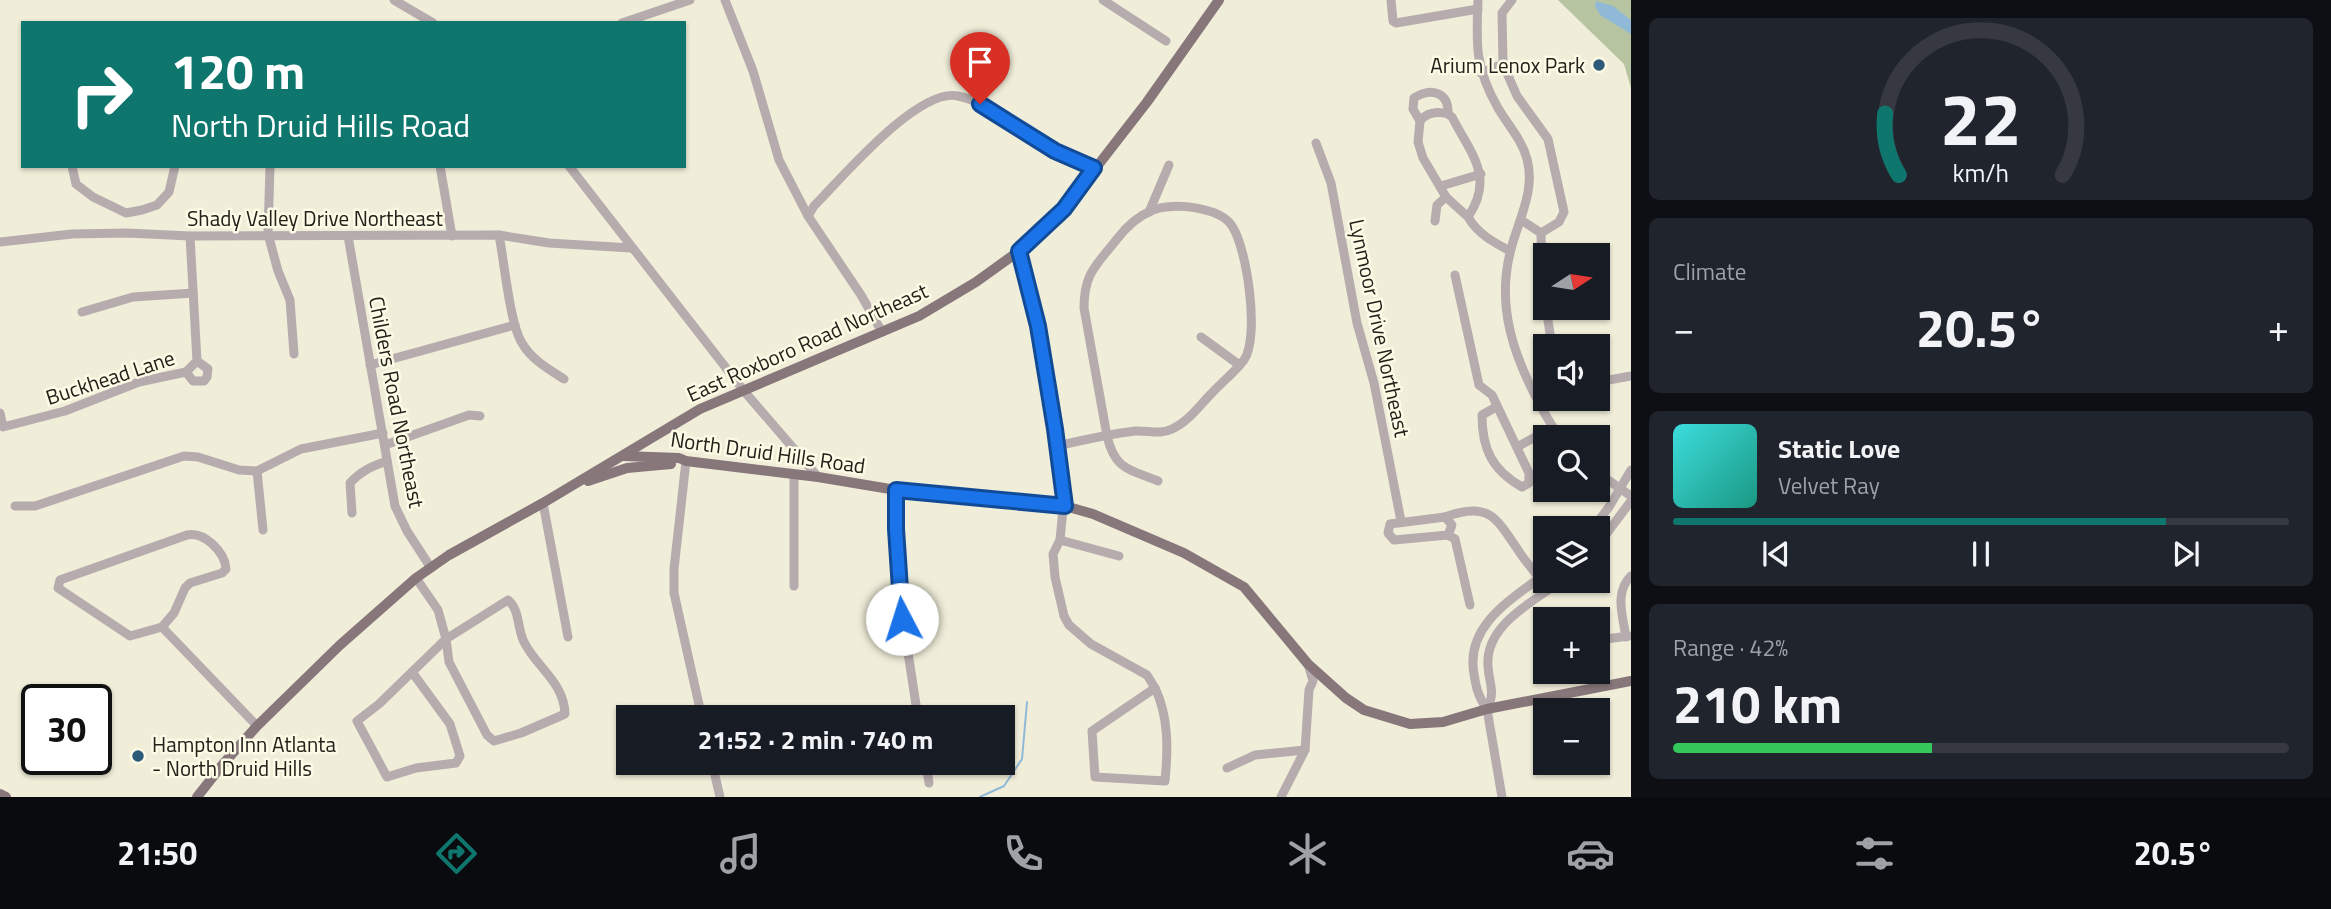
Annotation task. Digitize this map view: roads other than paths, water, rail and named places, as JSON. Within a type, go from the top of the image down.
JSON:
[{"type":"main road","name":"East Roxboro Road Northeast","points":[[565,489],[700,409],[919,316],[976,282],[1019,251],[1064,209],[1147,102],[1219,0]]},
{"type":"main road","name":"North Druid Hills Road","points":[[620,456],[679,458],[896,490],[1065,506],[1093,514],[1184,553],[1244,587],[1308,664],[1346,698],[1364,710],[1410,724],[1443,722],[1487,709],[1631,681]]},
{"type":"main road","points":[[197,797],[257,726],[340,645],[416,578],[449,555],[565,489],[627,468],[662,463],[679,464],[686,461]]},
{"type":"main road","points":[[0,794],[6,797]]},
{"type":"street","points":[[394,0],[430,21]]},
{"type":"street","points":[[628,21],[690,0]]},
{"type":"street","points":[[725,0],[752,71],[779,160],[808,216],[883,332]]},
{"type":"street","points":[[1103,0],[1166,41]]},
{"type":"street","points":[[1391,0],[1393,21],[1396,23],[1478,5],[1477,49],[1481,73],[1519,140],[1527,160],[1530,182],[1510,251],[1504,285],[1505,309],[1511,339],[1550,425]]},
{"type":"street","points":[[1512,0],[1502,13],[1503,64],[1517,96],[1548,139],[1564,212],[1559,222],[1541,233]]},
{"type":"street","points":[[1481,73],[1503,64]]},
{"type":"street","points":[[1420,121],[1413,109],[1415,98],[1429,92],[1437,92],[1443,97],[1448,105],[1448,114]]},
{"type":"street","points":[[808,216],[814,206],[880,139],[915,109],[932,98],[945,95],[958,96],[980,104],[1055,151],[1094,168]]},
{"type":"street","points":[[1468,217],[1476,205],[1482,187],[1481,174],[1452,117],[1438,111],[1424,116],[1420,121],[1418,142],[1423,158],[1446,197],[1488,239],[1510,251]]},
{"type":"street","name":"Lynmoor Drive Northeast","points":[[1316,143],[1331,183],[1357,323],[1374,383],[1401,521],[1390,524],[1388,533],[1394,540],[1448,535]]},
{"type":"street","points":[[1149,212],[1169,165]]},
{"type":"street","points":[[72,168],[76,184],[93,197],[126,213],[157,205],[169,192],[175,168]]},
{"type":"street","points":[[270,168],[268,234],[278,271],[290,300],[293,354]]},
{"type":"street","points":[[440,168],[452,236]]},
{"type":"street","points":[[571,168],[744,391],[818,477]]},
{"type":"street","points":[[1441,186],[1481,174]]},
{"type":"street","points":[[1435,221],[1437,205],[1446,197]]},
{"type":"street","points":[[1057,446],[1107,436],[1138,431],[1169,431],[1184,422],[1244,363],[1252,335],[1252,306],[1238,242],[1232,225],[1221,216],[1202,208],[1155,209],[1129,223],[1088,276],[1084,295],[1084,308],[1107,436],[1111,452],[1121,465],[1158,481]]},
{"type":"street","points":[[126,213],[128,233]]},
{"type":"street","points":[[1521,220],[1541,233]]},
{"type":"street","name":"Shady Valley Drive Northeast","points":[[0,242],[72,234],[128,233],[190,236],[499,235],[549,243],[631,248]]},
{"type":"street","points":[[1541,233],[1541,243]]},
{"type":"street","points":[[499,235],[520,342],[533,358],[564,379]]},
{"type":"street","name":"Buckhead Lane","points":[[0,413],[4,427],[105,398],[139,382],[186,372],[197,361],[190,236]]},
{"type":"street","name":"Childers Road Northeast","points":[[348,236],[395,506],[407,531],[431,568]]},
{"type":"street","points":[[1019,251],[1038,326],[1065,506],[1060,540],[1053,554],[1061,608],[1069,625],[1091,644],[1147,675],[1155,688],[1163,705],[1168,751],[1165,781],[1095,777],[1092,731],[1155,688]]},
{"type":"street","points":[[1455,275],[1479,385],[1492,395],[1529,473],[1529,483],[1521,487],[1493,465],[1485,443],[1482,415],[1496,407]]},
{"type":"street","points":[[82,312],[133,297],[192,293]]},
{"type":"street","points":[[370,365],[515,325]]},
{"type":"street","points":[[1201,337],[1244,363]]},
{"type":"street","points":[[186,372],[193,382],[204,381],[208,369],[197,361]]},
{"type":"street","points":[[1610,380],[1631,376]]},
{"type":"street","points":[[385,445],[469,415],[481,416]]},
{"type":"street","points":[[15,506],[36,506],[184,456],[198,457],[239,470],[257,471],[301,449],[383,433]]},
{"type":"street","points":[[1517,447],[1533,438]]},
{"type":"street","points":[[352,513],[350,483],[358,474],[387,461]]},
{"type":"street","points":[[686,461],[674,569],[674,593],[699,705]]},
{"type":"street","points":[[1601,516],[1631,470]]},
{"type":"street","points":[[257,471],[263,530]]},
{"type":"street","points":[[794,475],[794,586]]},
{"type":"street","points":[[1610,482],[1631,498],[1610,528]]},
{"type":"street","points":[[896,490],[900,600],[916,705]]},
{"type":"street","points":[[543,503],[568,637]]},
{"type":"street","points":[[1401,521],[1445,517],[1464,510],[1473,510],[1492,517],[1504,527],[1533,564]]},
{"type":"street","points":[[1445,517],[1452,525],[1448,535],[1455,539],[1470,605]]},
{"type":"street","points":[[194,533],[203,536],[226,562],[226,569],[222,573],[190,583],[174,613],[162,627],[130,636],[58,588],[60,580],[187,535],[194,533]]},
{"type":"street","points":[[1060,540],[1119,556]]},
{"type":"street","points":[[1610,638],[1628,636],[1620,599],[1631,576]]},
{"type":"street","points":[[412,672],[450,724],[460,756],[456,763],[416,768],[387,777],[357,721],[379,704],[446,639],[508,600],[514,605],[524,642],[555,681],[563,698],[565,714],[521,733],[494,741],[487,735],[449,662],[446,639],[438,610],[416,578]]},
{"type":"street","points":[[1502,797],[1487,709],[1478,698],[1472,664],[1485,623],[1533,583]]},
{"type":"street","points":[[1487,709],[1493,696],[1489,652],[1498,632],[1520,610],[1545,593]]},
{"type":"street","points":[[162,627],[257,726]]},
{"type":"street","points":[[1281,797],[1305,750],[1309,690],[1313,681],[1308,664]]},
{"type":"street","points":[[1227,768],[1255,755],[1305,750]]},
{"type":"street","points":[[715,775],[720,797]]},
{"type":"street","points":[[928,775],[929,783]]},
{"type":"water","points":[[1596,1],[1613,6],[1631,20],[1631,34],[1600,15],[1595,6]]},
{"type":"waterway","points":[[980,797],[1004,786],[1022,759],[1027,702]]},
{"type":"place","name":"Arium Lenox Park","points":[[1599,65]]},
{"type":"place","name":"Hampton Inn Atlanta - North Druid Hills","points":[[138,756]]}]
